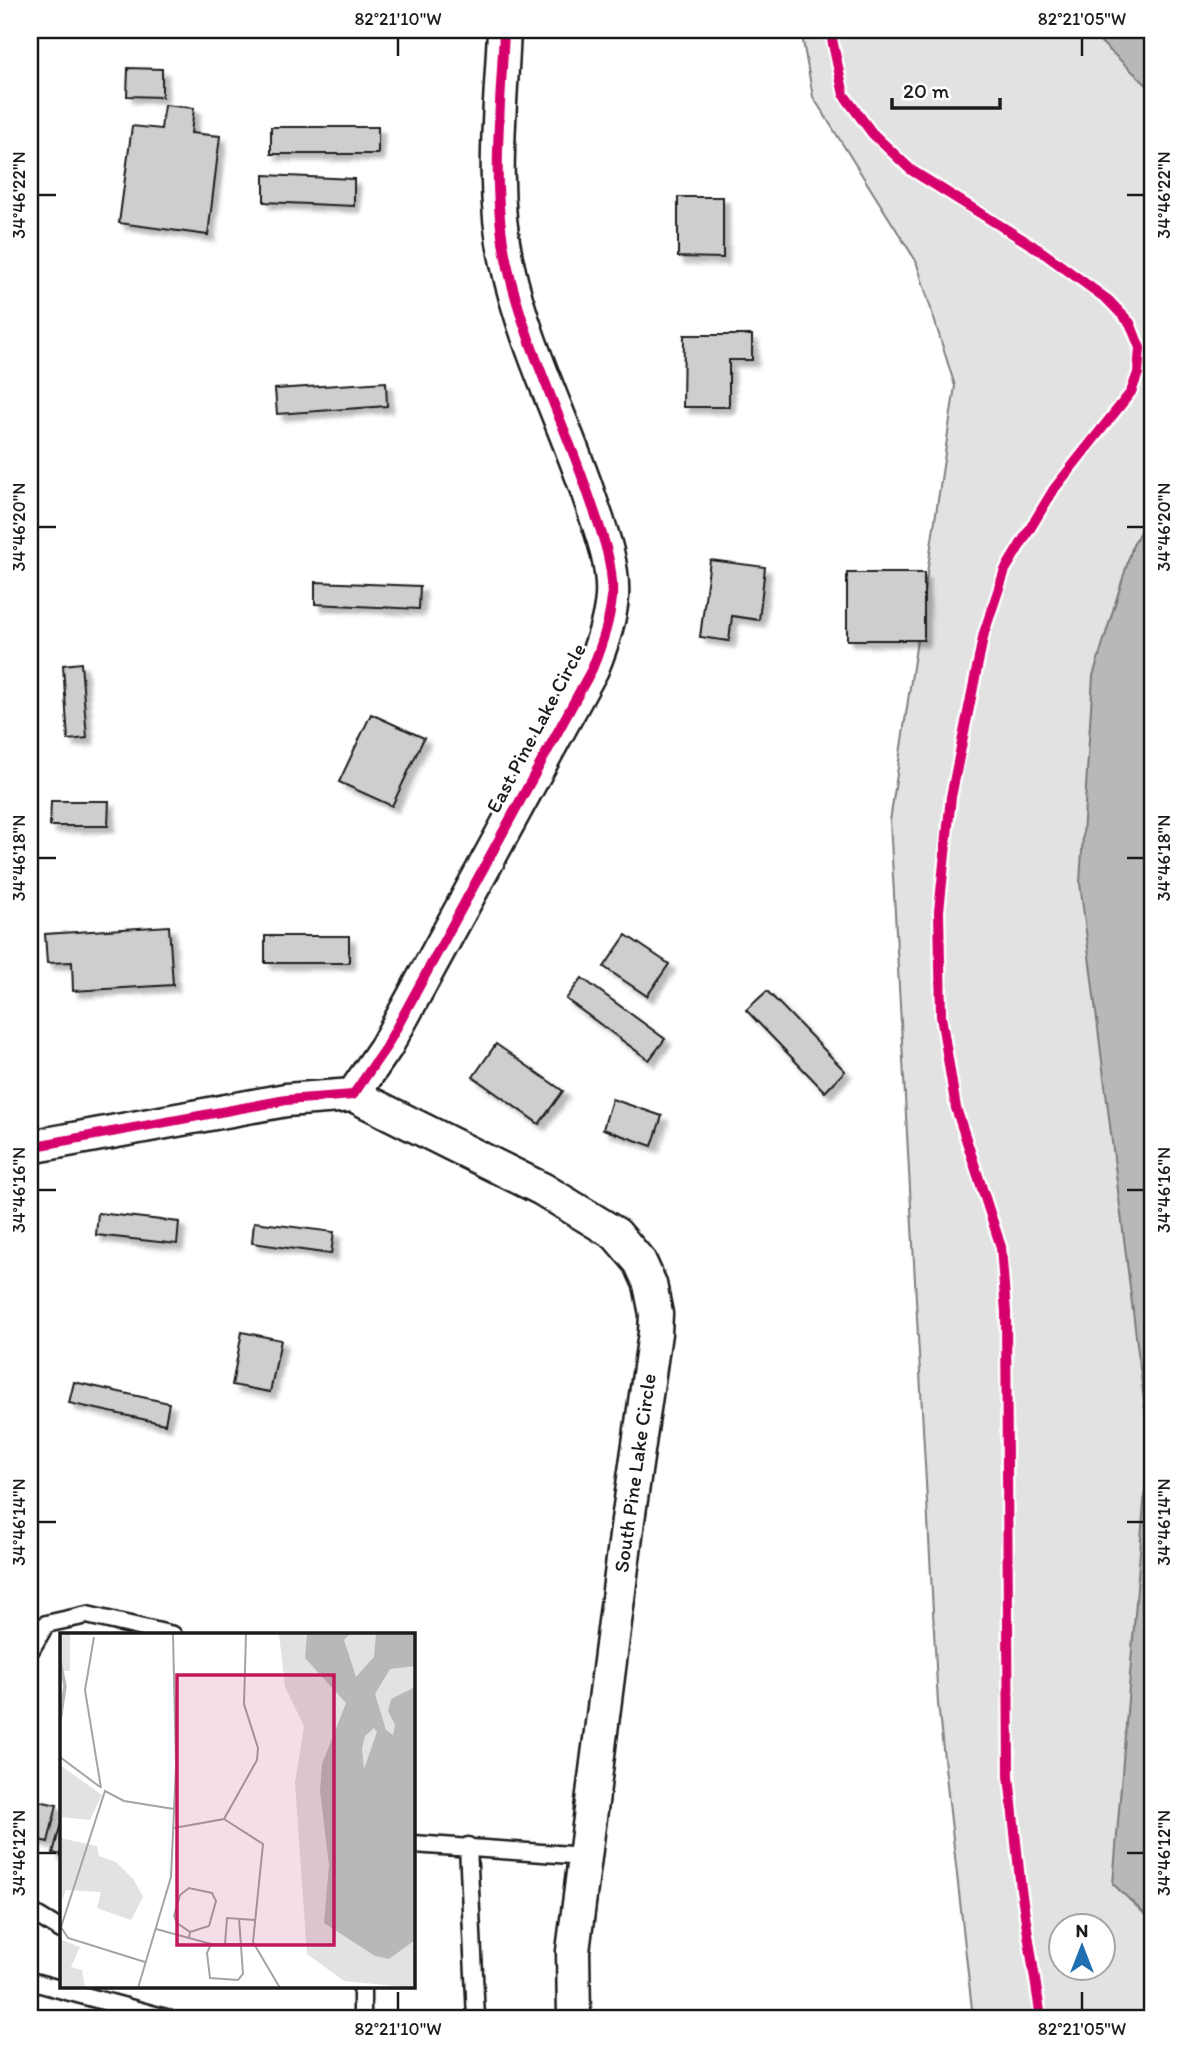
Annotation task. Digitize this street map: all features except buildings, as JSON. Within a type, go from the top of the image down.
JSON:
[{"type":"street","name":"East Pine Lake Circle","points":[[353,1095],[386,1047],[592,669],[603,644],[612,597],[608,552],[576,457],[521,315],[506,263],[500,219],[498,167],[504,30]]},
{"type":"street","points":[[30,1147],[286,1100],[353,1095]]},
{"type":"street","name":"South Pine Lake Circle","points":[[353,1095],[587,1214],[629,1247],[650,1284],[656,1314],[655,1333],[573,1951],[574,2018]]},
{"type":"lane","points":[[30,1651],[46,1623],[87,1615],[164,1633]]},
{"type":"lane","points":[[415,1844],[585,1856]]},
{"type":"lane","points":[[468,1846],[476,2018]]},
{"type":"lane","points":[[30,1911],[60,1929]]},
{"type":"lane","points":[[30,1981],[60,1986]]},
{"type":"lane","points":[[71,1988],[88,1991],[166,2018]]},
{"type":"lane","points":[[362,1988],[362,2018]]},
{"type":"shaded area","points":[[801,30],[1153,30],[1153,2018],[973,2018],[938,1704],[890,821],[955,386],[916,261],[813,97]]},
{"type":"shaded area","points":[[1088,30],[1153,30],[1153,91]]},
{"type":"shaded area","points":[[1153,507],[1153,1922],[1113,1884],[1149,1441],[1080,883],[1093,676],[1133,545]]},
{"type":"cycle path","points":[[30,1147],[286,1100],[353,1095],[386,1047],[592,669],[609,616],[612,597],[611,572],[606,547],[580,470],[523,323],[507,263],[498,177],[504,30]]},
{"type":"cycle path","points":[[830,30],[844,95],[872,133],[911,170],[1038,249],[1108,300],[1130,323],[1140,348],[1138,373],[1131,392],[1054,489],[1005,570],[984,633],[951,797],[939,911],[941,1016],[956,1108],[1001,1247],[1006,1312],[1009,1776],[1021,1889],[1041,2018]]}]
